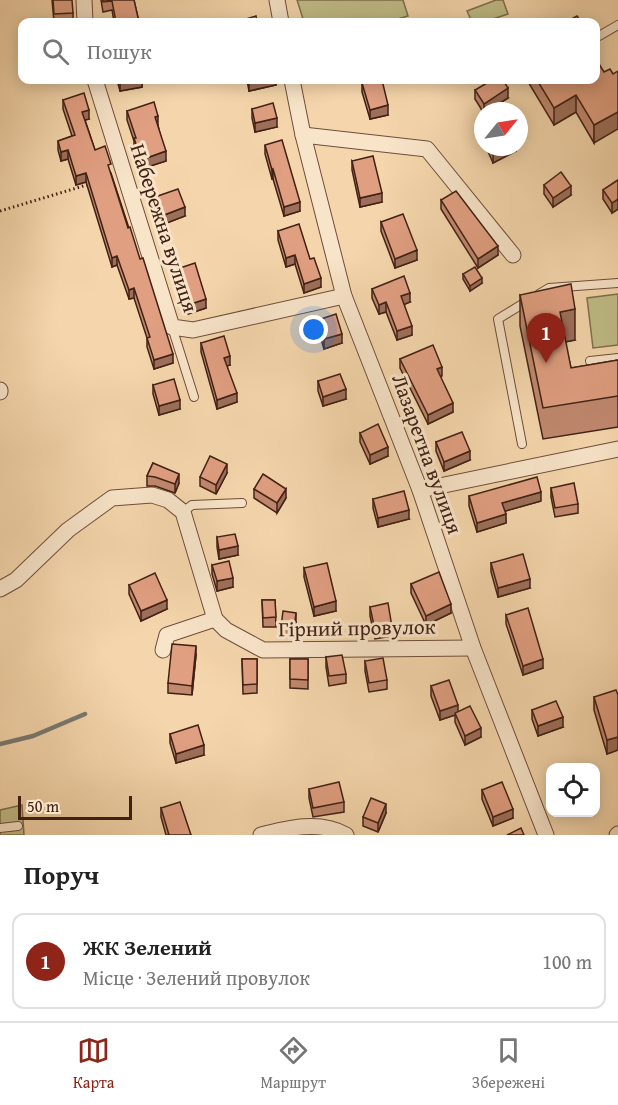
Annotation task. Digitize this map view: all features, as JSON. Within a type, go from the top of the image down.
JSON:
[{"type":"street","points":[[84,0],[85,18]]},
{"type":"street","points":[[277,0],[281,18]]},
{"type":"street","name":"Набережна вулиця","points":[[95,84],[172,327],[193,330],[344,296]]},
{"type":"street","name":"Лазаретна вулиця","points":[[293,84],[303,135],[344,296],[420,490],[473,648],[546,835]]},
{"type":"street","points":[[303,135],[427,149],[513,255]]},
{"type":"street","points":[[420,490],[618,449]]},
{"type":"street","points":[[0,589],[16,580],[68,530],[112,498],[152,495],[168,500],[183,512],[215,619],[167,635],[163,650]]},
{"type":"street","name":"Гірний провулок","points":[[215,619],[226,630],[263,650],[473,648]]},
{"type":"street","points":[[261,835],[300,826],[338,831],[346,835]]},
{"type":"lane","points":[[600,35],[618,24]]},
{"type":"lane","points":[[522,444],[498,319],[549,288],[618,283]]},
{"type":"lane","points":[[172,327],[194,397]]},
{"type":"lane","points":[[590,361],[618,358]]},
{"type":"lane","points":[[183,512],[192,505],[242,503]]},
{"type":"lane","points":[[0,828],[18,826]]},
{"type":"path","points":[[0,211],[90,184]]},
{"type":"shaded area","points":[[297,0],[403,0],[408,16],[401,18],[303,18]]},
{"type":"shaded area","points":[[496,0],[503,0],[508,14],[496,18],[470,18],[467,11]]},
{"type":"shaded area","points":[[618,294],[618,345],[593,348],[587,298]]},
{"type":"shaded area","points":[[22,805],[24,835],[0,835],[0,810]]},
{"type":"building","points":[[53,0],[72,0],[73,13],[54,14]]},
{"type":"building","points":[[103,0],[134,0],[138,18],[115,18],[112,1],[103,2]]},
{"type":"building","points":[[600,66],[604,72],[610,69],[613,74],[618,71],[618,112],[594,125],[576,95],[554,108],[539,84],[600,84]]},
{"type":"building","points":[[362,84],[383,84],[388,105],[370,110]]},
{"type":"building","points":[[485,84],[506,84],[508,88],[487,102],[483,102],[475,90]]},
{"type":"building","points":[[84,93],[89,110],[82,112],[95,150],[105,146],[111,164],[108,165],[128,228],[130,227],[140,259],[143,258],[173,354],[154,360],[147,338],[150,337],[134,288],[129,290],[117,256],[112,258],[86,173],[76,176],[68,150],[61,152],[58,141],[75,135],[63,100]]},
{"type":"building","points":[[154,102],[158,116],[155,117],[166,151],[141,160],[127,111]]},
{"type":"building","points":[[273,103],[277,118],[255,123],[252,109]]},
{"type":"building","points":[[282,140],[300,202],[284,207],[265,145]]},
{"type":"building","points":[[373,156],[382,193],[360,198],[352,161]]},
{"type":"building","points":[[561,172],[571,186],[553,198],[544,185]]},
{"type":"building","points":[[618,180],[618,199],[612,203],[603,190]]},
{"type":"building","points":[[178,189],[185,207],[159,217],[152,198]]},
{"type":"building","points":[[456,191],[498,246],[478,259],[441,200]]},
{"type":"building","points":[[403,214],[417,250],[395,259],[381,222]]},
{"type":"building","points":[[299,224],[310,259],[314,258],[321,278],[304,284],[295,255],[286,258],[278,231]]},
{"type":"building","points":[[195,263],[206,299],[188,305],[177,269]]},
{"type":"building","points":[[475,267],[482,278],[470,286],[463,274]]},
{"type":"building","points":[[404,276],[410,293],[401,296],[412,326],[397,331],[386,302],[379,305],[372,289]]},
{"type":"building","points":[[571,284],[575,309],[560,312],[571,368],[618,360],[618,396],[543,408],[520,295]]},
{"type":"building","points":[[336,314],[342,334],[324,339],[318,320]]},
{"type":"building","points":[[224,336],[230,356],[224,358],[237,393],[217,400],[201,343]]},
{"type":"building","points":[[433,345],[442,367],[437,369],[453,403],[428,415],[400,359]]},
{"type":"building","points":[[340,374],[346,389],[323,397],[318,381]]},
{"type":"building","points":[[174,379],[180,400],[159,406],[153,385]]},
{"type":"building","points":[[378,424],[388,447],[370,455],[360,433]]},
{"type":"building","points":[[462,432],[470,451],[444,462],[436,442]]},
{"type":"building","points":[[210,456],[227,464],[216,485],[200,477]]},
{"type":"building","points":[[153,463],[179,474],[175,484],[147,476]]},
{"type":"building","points":[[263,474],[286,489],[277,503],[254,489]]},
{"type":"building","points":[[537,477],[541,492],[502,503],[506,514],[477,523],[469,496]]},
{"type":"building","points":[[574,483],[578,504],[555,508],[551,488]]},
{"type":"building","points":[[404,491],[409,510],[378,518],[373,499]]},
{"type":"building","points":[[235,534],[238,546],[219,550],[217,537]]},
{"type":"building","points":[[523,554],[530,579],[498,588],[491,563]]},
{"type":"building","points":[[229,561],[233,578],[217,581],[212,565]]},
{"type":"building","points":[[327,563],[336,601],[314,607],[304,568]]},
{"type":"building","points":[[439,572],[451,604],[426,616],[411,584]]},
{"type":"building","points":[[155,573],[167,600],[141,611],[129,585]]},
{"type":"building","points":[[262,600],[275,600],[276,617],[263,618]]},
{"type":"building","points":[[388,603],[392,627],[375,630],[370,607]]},
{"type":"building","points":[[528,608],[543,659],[523,666],[506,615]]},
{"type":"building","points":[[283,611],[296,613],[294,629],[281,627]]},
{"type":"building","points":[[172,644],[196,646],[192,686],[168,683]]},
{"type":"building","points":[[342,655],[346,674],[329,676],[326,657]]},
{"type":"building","points":[[383,658],[387,680],[369,683],[365,661]]},
{"type":"building","points":[[242,659],[257,659],[257,684],[243,685]]},
{"type":"building","points":[[290,659],[308,659],[308,680],[290,679]]},
{"type":"building","points":[[449,680],[458,705],[440,711],[431,686]]},
{"type":"building","points":[[616,690],[618,737],[607,740],[594,697]]},
{"type":"building","points":[[556,701],[563,717],[538,726],[532,710]]},
{"type":"building","points":[[470,706],[481,728],[465,736],[455,713]]},
{"type":"building","points":[[198,725],[204,745],[176,754],[170,734]]},
{"type":"building","points":[[339,782],[344,802],[313,808],[309,789]]},
{"type":"building","points":[[502,782],[513,809],[493,817],[482,790]]},
{"type":"building","points":[[371,798],[386,804],[378,823],[363,817]]},
{"type":"building","points":[[180,802],[191,835],[169,835],[161,808]]},
{"type":"building","points":[[521,828],[524,835],[507,835]]},
{"type":"waterway","points":[[0,744],[33,736],[85,714]]},
{"type":"place","name":"ЖК Зелений","points":[[546,363]]}]
